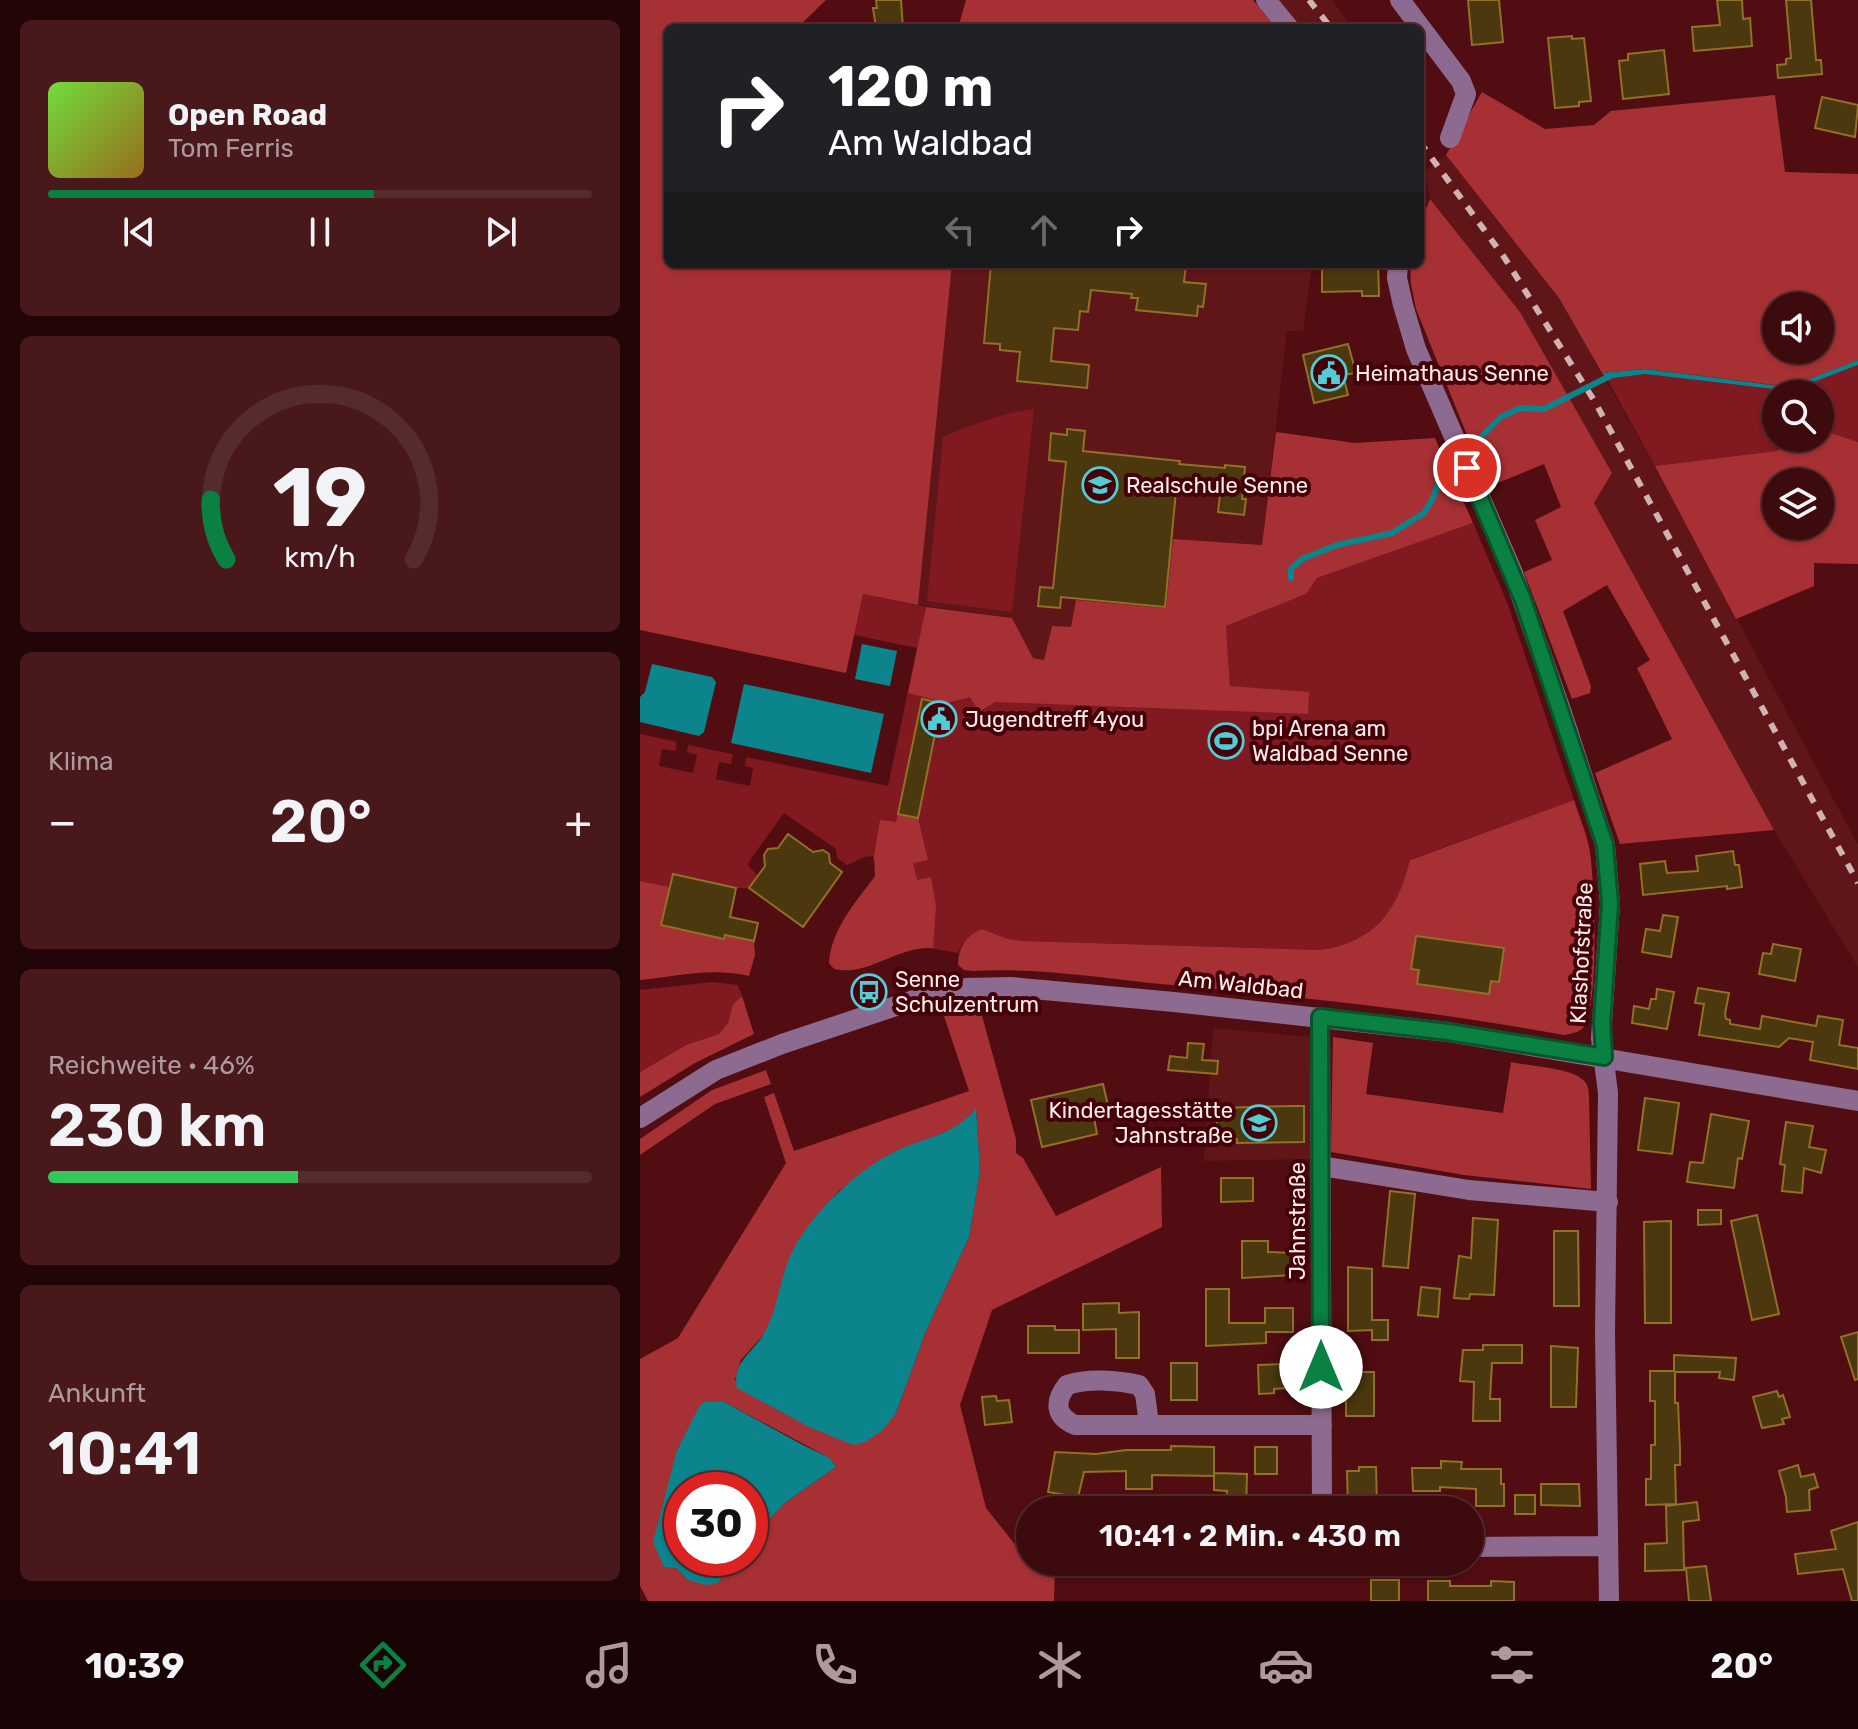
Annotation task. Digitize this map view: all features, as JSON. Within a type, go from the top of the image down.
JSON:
[{"type":"street","points":[[1266,0],[1286,24]]},
{"type":"street","points":[[1400,0],[1419,24]]},
{"type":"street","points":[[1422,24],[1424,0]]},
{"type":"street","points":[[1424,30],[1461,81],[1466,94],[1450,138]]},
{"type":"street","name":"Klashofstraße","points":[[1398,268],[1403,305],[1416,349],[1513,573],[1605,845],[1610,904],[1602,1022],[1608,1093],[1605,1333],[1609,1601]]},
{"type":"street","name":"Am Waldbad","points":[[640,1118],[716,1070],[877,1012],[948,990],[983,987],[1042,988],[1448,1032],[1858,1101]]},
{"type":"street","name":"Jahnstraße","points":[[1320,1017],[1322,1496]]},
{"type":"street","points":[[1321,1166],[1482,1192],[1608,1202]]},
{"type":"street","points":[[1149,1424],[1322,1425]]},
{"type":"street","points":[[1484,1547],[1607,1546]]},
{"type":"shaded area","points":[[640,0],[826,0],[801,24],[664,24],[664,268],[952,268],[918,605],[863,594],[846,673],[640,630]]},
{"type":"shaded area","points":[[966,0],[1253,0],[1273,24],[959,24]]},
{"type":"shaded area","points":[[1272,0],[1332,0],[1350,24],[1292,24]]},
{"type":"shaded area","points":[[1482,92],[1545,129],[1594,125],[1611,111],[1775,95],[1785,172],[1858,174],[1858,360],[1808,380],[1762,380],[1762,384],[1645,369],[1602,373],[1559,298],[1446,155]]},
{"type":"shaded area","points":[[1446,155],[1559,298],[1655,466],[1858,845],[1858,967],[1774,830],[1594,503],[1612,473],[1520,312],[1430,199],[1424,172]]},
{"type":"shaded area","points":[[1430,199],[1520,312],[1612,473],[1594,503],[1774,830],[1620,844],[1595,773],[1672,739],[1637,668],[1650,660],[1607,585],[1563,611],[1591,686],[1590,693],[1572,699],[1524,572],[1552,560],[1535,520],[1561,507],[1544,464],[1488,487],[1416,309],[1410,268],[1424,268],[1424,214]]},
{"type":"shaded area","name":"Realschule Senne","points":[[952,268],[1311,268],[1303,331],[1287,331],[1262,545],[1174,539],[1166,608],[1076,600],[1072,628],[1052,626],[1045,660],[1033,658],[1012,618],[918,605]]},
{"type":"shaded area","points":[[1858,365],[1858,442],[1834,434],[1834,380],[1819,380]]},
{"type":"shaded area","points":[[1645,374],[1762,388],[1762,452],[1768,452],[1655,466],[1607,379]]},
{"type":"shaded area","points":[[1034,409],[1012,612],[927,601],[943,437],[999,416]]},
{"type":"shaded area","points":[[1276,432],[1355,443],[1435,438],[1473,523],[1317,578],[1306,594],[1226,626],[1230,686],[1309,692],[1308,714],[995,702],[979,712],[970,697],[947,703],[908,693],[926,607],[1012,618],[1033,658],[1044,660],[1052,626],[1071,627],[1076,600],[1166,608],[1173,539],[1262,545]]},
{"type":"shaded area","points":[[1834,434],[1858,442],[1858,564],[1814,563],[1814,586],[1736,619],[1655,466],[1768,452],[1834,452]]},
{"type":"shaded area","name":"bpi Arena am Waldbad Senne","points":[[1473,523],[1508,605],[1574,800],[1411,859],[1391,909],[1370,931],[1340,946],[1321,950],[1024,941],[1008,939],[982,929],[962,945],[958,953],[924,947],[910,852],[873,860],[873,856],[864,857],[847,865],[837,858],[836,849],[784,813],[750,860],[748,865],[758,876],[749,888],[673,874],[670,887],[640,881],[640,734],[677,742],[675,751],[662,749],[659,766],[693,773],[697,755],[687,752],[688,745],[733,754],[731,764],[719,762],[716,779],[750,786],[753,768],[745,766],[746,757],[888,786],[917,648],[854,635],[863,594],[926,607],[918,648],[1230,686],[1226,626],[1306,594],[1317,578]]},
{"type":"shaded area","points":[[1574,800],[1589,847],[1593,884],[1594,966],[1585,1025],[1573,1033],[1564,1035],[1320,1000],[1048,972],[973,971],[964,970],[958,965],[964,943],[982,929],[1008,939],[1024,941],[1321,950],[1340,946],[1381,921],[1398,895],[1410,860]]},
{"type":"shaded area","points":[[898,814],[918,818],[928,860],[913,863],[917,880],[931,877],[936,906],[933,948],[907,952],[859,969],[834,969],[829,963],[839,927],[875,876],[874,856],[880,820],[896,822]]},
{"type":"shaded area","points":[[640,881],[670,887],[662,924],[724,939],[725,935],[754,941],[755,955],[749,976],[709,972],[640,980]]},
{"type":"shaded area","points":[[712,982],[738,985],[742,996],[733,1004],[728,1023],[719,1034],[686,1045],[640,1072],[640,990]]},
{"type":"shaded area","points":[[742,996],[754,1034],[695,1063],[640,1097],[640,1072],[686,1045],[719,1034],[728,1023],[733,1004]]},
{"type":"shaded area","points":[[979,1005],[1016,1139],[1016,1153],[1023,1158],[1056,1216],[1161,1167],[1162,1227],[992,1310],[960,1405],[986,1508],[1016,1546],[1016,1576],[1055,1576],[1054,1601],[648,1601],[640,1586],[640,1359],[678,1338],[786,1163],[764,1097],[774,1093],[794,1151],[969,1091],[942,1010]],"holes":[[[976,1109],[980,1171],[969,1237],[926,1331],[896,1413],[735,1380],[741,1360],[766,1332],[811,1223],[839,1191],[890,1154],[960,1126]]]},
{"type":"shaded area","name":"Kindertagesstätte Jahnstraße","points":[[1213,1028],[1312,1037],[1311,1159],[1204,1161]]},
{"type":"shaded area","points":[[1333,1037],[1373,1043],[1366,1094],[1503,1113],[1511,1062],[1576,1075],[1586,1083],[1589,1092],[1591,1189],[1464,1175],[1331,1152]]},
{"type":"shaded area","points":[[766,1070],[771,1084],[715,1104],[640,1155],[640,1139],[712,1090]]},
{"type":"water","points":[[1858,360],[1858,365],[1819,380],[1807,380]]},
{"type":"water","points":[[1645,369],[1762,384],[1762,388],[1645,374],[1607,379],[1602,373]]},
{"type":"water","points":[[862,644],[897,651],[890,686],[855,679]]},
{"type":"water","points":[[652,664],[712,677],[716,682],[704,732],[699,736],[640,722],[640,697],[645,692]]},
{"type":"water","points":[[744,684],[884,714],[871,773],[731,743]]},
{"type":"water","points":[[976,1108],[980,1171],[969,1237],[926,1331],[896,1413],[883,1430],[865,1442],[853,1445],[809,1427],[737,1388],[738,1370],[766,1330],[791,1254],[821,1210],[847,1184],[876,1162],[948,1131]]},
{"type":"water","points":[[724,1402],[830,1458],[836,1467],[786,1502],[768,1521],[768,1472],[671,1472],[677,1450],[700,1405]]},
{"type":"water","points":[[664,1500],[664,1567],[653,1542]]},
{"type":"water","points":[[684,1576],[724,1576],[718,1583],[706,1585]]},
{"type":"building","points":[[876,0],[901,0],[903,24],[875,24],[873,8],[877,8]]},
{"type":"building","points":[[1468,0],[1499,0],[1503,42],[1472,45]]},
{"type":"building","points":[[1717,0],[1742,0],[1743,19],[1750,18],[1752,46],[1694,51],[1692,27],[1720,25]]},
{"type":"building","points":[[1786,0],[1811,0],[1816,60],[1821,60],[1822,74],[1778,78],[1777,65],[1786,64],[1786,59],[1791,58]]},
{"type":"building","points":[[1572,36],[1572,39],[1584,38],[1591,101],[1579,102],[1579,106],[1555,108],[1548,38]]},
{"type":"building","points":[[1664,50],[1669,94],[1623,99],[1619,61],[1628,60],[1628,54]]},
{"type":"building","points":[[1822,97],[1858,105],[1855,137],[1815,128]]},
{"type":"building","points":[[991,268],[1186,268],[1184,282],[1206,284],[1203,307],[1198,306],[1197,316],[1136,310],[1138,298],[1131,298],[1132,294],[1091,290],[1088,312],[1080,311],[1078,330],[1054,328],[1051,361],[1089,365],[1087,388],[1017,381],[1020,352],[1000,350],[1000,344],[984,343]]},
{"type":"building","points":[[1322,268],[1378,268],[1379,296],[1362,296],[1362,291],[1322,292]]},
{"type":"building","points":[[1348,344],[1356,373],[1343,375],[1348,395],[1314,403],[1303,355]]},
{"type":"building","points":[[1067,429],[1085,431],[1083,451],[1180,461],[1179,464],[1245,467],[1244,515],[1218,512],[1220,495],[1176,491],[1165,607],[1061,597],[1060,608],[1038,606],[1040,587],[1053,588],[1066,462],[1049,460],[1051,433],[1067,435]]},
{"type":"building","points":[[922,699],[946,704],[939,735],[935,734],[918,818],[898,814]]},
{"type":"building","points":[[788,834],[813,852],[823,850],[829,854],[830,863],[842,872],[803,927],[749,888],[765,866],[764,855],[768,849],[778,848]]},
{"type":"building","points":[[1733,851],[1735,865],[1739,865],[1742,887],[1643,895],[1640,864],[1665,861],[1667,873],[1698,871],[1696,856]]},
{"type":"building","points":[[673,874],[736,888],[730,917],[758,923],[754,941],[725,935],[724,939],[661,925]]},
{"type":"building","points":[[1663,915],[1678,917],[1671,957],[1642,952],[1646,929],[1660,931]]},
{"type":"building","points":[[1416,936],[1504,948],[1499,982],[1491,981],[1489,994],[1417,984],[1419,970],[1411,969]]},
{"type":"building","points":[[1773,944],[1801,949],[1795,981],[1759,974],[1763,953],[1771,954]]},
{"type":"building","points":[[1698,988],[1729,993],[1725,1014],[1730,1024],[1760,1029],[1762,1016],[1816,1026],[1818,1016],[1843,1020],[1839,1045],[1858,1048],[1858,1069],[1810,1060],[1813,1042],[1789,1038],[1779,1047],[1699,1035],[1704,1004],[1695,1003]]},
{"type":"building","points":[[1657,989],[1674,992],[1667,1029],[1632,1023],[1634,1006],[1649,1009],[1651,999],[1656,999]]},
{"type":"building","points":[[1188,1043],[1204,1044],[1202,1060],[1218,1061],[1217,1074],[1168,1070],[1170,1056],[1187,1058]]},
{"type":"building","points":[[1103,1084],[1110,1114],[1094,1118],[1097,1134],[1042,1147],[1031,1100]]},
{"type":"building","points":[[1645,1098],[1679,1103],[1672,1154],[1638,1150]]},
{"type":"building","points":[[1304,1106],[1304,1142],[1237,1143],[1237,1139],[1217,1140],[1217,1108]]},
{"type":"building","points":[[1711,1114],[1749,1121],[1742,1159],[1738,1158],[1734,1188],[1687,1182],[1690,1162],[1703,1163]]},
{"type":"building","points":[[1786,1122],[1813,1126],[1809,1147],[1826,1150],[1821,1173],[1804,1168],[1802,1193],[1782,1191],[1785,1165],[1780,1164]]},
{"type":"building","points":[[1221,1178],[1253,1178],[1253,1201],[1221,1202]]},
{"type":"building","points":[[1390,1191],[1415,1194],[1408,1268],[1383,1266]]},
{"type":"building","points":[[1698,1210],[1721,1210],[1721,1224],[1698,1225]]},
{"type":"building","points":[[1757,1215],[1779,1314],[1752,1320],[1731,1221]]},
{"type":"building","points":[[1473,1218],[1498,1220],[1494,1295],[1470,1294],[1469,1299],[1454,1298],[1459,1256],[1471,1258]]},
{"type":"building","points":[[1671,1221],[1671,1323],[1645,1323],[1644,1222]]},
{"type":"building","points":[[1554,1231],[1578,1231],[1579,1306],[1554,1306]]},
{"type":"building","points":[[1242,1241],[1268,1241],[1268,1252],[1293,1253],[1293,1275],[1242,1278]]},
{"type":"building","points":[[1348,1267],[1372,1269],[1372,1320],[1388,1320],[1388,1340],[1372,1340],[1372,1330],[1348,1331]]},
{"type":"building","points":[[1421,1287],[1440,1289],[1438,1317],[1418,1315]]},
{"type":"building","points":[[1206,1289],[1229,1289],[1229,1323],[1265,1323],[1265,1308],[1293,1308],[1293,1332],[1266,1332],[1266,1343],[1206,1346]]},
{"type":"building","points":[[1119,1303],[1119,1313],[1139,1312],[1139,1358],[1116,1358],[1116,1329],[1083,1330],[1083,1304]]},
{"type":"building","points":[[1028,1326],[1079,1330],[1079,1353],[1028,1353]]},
{"type":"building","points":[[1858,1332],[1858,1379],[1855,1380],[1841,1337]]},
{"type":"building","points":[[1483,1345],[1522,1345],[1522,1363],[1492,1363],[1490,1399],[1500,1399],[1500,1421],[1473,1421],[1474,1382],[1460,1381],[1463,1350],[1483,1350]]},
{"type":"building","points":[[1551,1346],[1578,1348],[1576,1407],[1551,1407]]},
{"type":"building","points":[[1674,1355],[1736,1358],[1734,1380],[1719,1378],[1720,1372],[1675,1372],[1680,1449],[1680,1465],[1675,1465],[1676,1504],[1646,1505],[1646,1479],[1651,1479],[1651,1445],[1655,1445],[1655,1401],[1650,1401],[1650,1371],[1674,1371]]},
{"type":"building","points":[[1171,1363],[1197,1363],[1197,1400],[1171,1400]]},
{"type":"building","points":[[1285,1364],[1286,1388],[1259,1394],[1258,1365]]},
{"type":"building","points":[[1346,1372],[1374,1372],[1374,1416],[1346,1416]]},
{"type":"building","points":[[1777,1391],[1779,1397],[1783,1395],[1790,1417],[1782,1419],[1784,1424],[1762,1428],[1753,1397]]},
{"type":"building","points":[[996,1396],[997,1401],[1009,1400],[1012,1422],[985,1425],[982,1397]]},
{"type":"building","points":[[1171,1446],[1214,1447],[1214,1476],[1152,1475],[1152,1489],[1126,1489],[1126,1471],[1084,1472],[1078,1496],[1048,1492],[1055,1452],[1096,1454],[1171,1450]]},
{"type":"building","points":[[1255,1447],[1277,1447],[1277,1474],[1255,1474]]},
{"type":"building","points":[[1441,1461],[1462,1462],[1461,1469],[1501,1469],[1504,1506],[1484,1506],[1484,1496],[1476,1496],[1476,1489],[1440,1487],[1440,1491],[1413,1491],[1412,1468],[1441,1468]]},
{"type":"building","points":[[1798,1465],[1801,1477],[1814,1474],[1818,1487],[1809,1490],[1810,1510],[1787,1512],[1779,1471]]},
{"type":"building","points":[[1359,1467],[1376,1467],[1377,1496],[1348,1496],[1347,1471],[1359,1471]]},
{"type":"building","points":[[1214,1473],[1247,1474],[1246,1496],[1227,1496],[1227,1491],[1214,1490]]},
{"type":"building","points":[[1541,1484],[1579,1484],[1580,1506],[1541,1505]]},
{"type":"building","points":[[1515,1495],[1535,1495],[1535,1514],[1515,1514]]},
{"type":"building","points":[[1697,1502],[1699,1520],[1683,1522],[1684,1570],[1645,1571],[1645,1544],[1667,1543],[1666,1506]]},
{"type":"building","points":[[1858,1522],[1858,1601],[1852,1601],[1843,1569],[1798,1574],[1795,1554],[1836,1549],[1831,1531]]},
{"type":"building","points":[[1706,1566],[1711,1601],[1689,1601],[1686,1568]]},
{"type":"building","points":[[1371,1580],[1399,1580],[1399,1601],[1371,1601]]},
{"type":"building","points":[[1428,1581],[1450,1581],[1450,1586],[1491,1586],[1491,1581],[1514,1582],[1514,1601],[1428,1601]]},
{"type":"waterway","points":[[1475,443],[1501,417],[1520,408],[1544,409],[1610,376]]},
{"type":"waterway","points":[[1291,578],[1291,569],[1302,559],[1337,545],[1392,533],[1424,513],[1446,471]]},
{"type":"railway","points":[[1309,0],[1328,24]]},
{"type":"railway","points":[[1424,147],[1504,257],[1595,402],[1858,883]]},
{"type":"place","name":"Heimathaus Senne","points":[[1329,373]]},
{"type":"place","name":"Realschule Senne","points":[[1100,485]]},
{"type":"place","name":"Jugendtreff 4you","points":[[939,719]]},
{"type":"place","name":"bpi Arena am Waldbad Senne","points":[[1226,741]]},
{"type":"place","name":"Senne Schulzentrum","points":[[869,992]]},
{"type":"place","name":"Kindertagesstätte Jahnstraße","points":[[1259,1123]]},
{"type":"route","points":[[1321,1367],[1320,1017],[1505,1040],[1604,1057],[1601,1038],[1610,904],[1605,845],[1523,600],[1467,468]]}]
